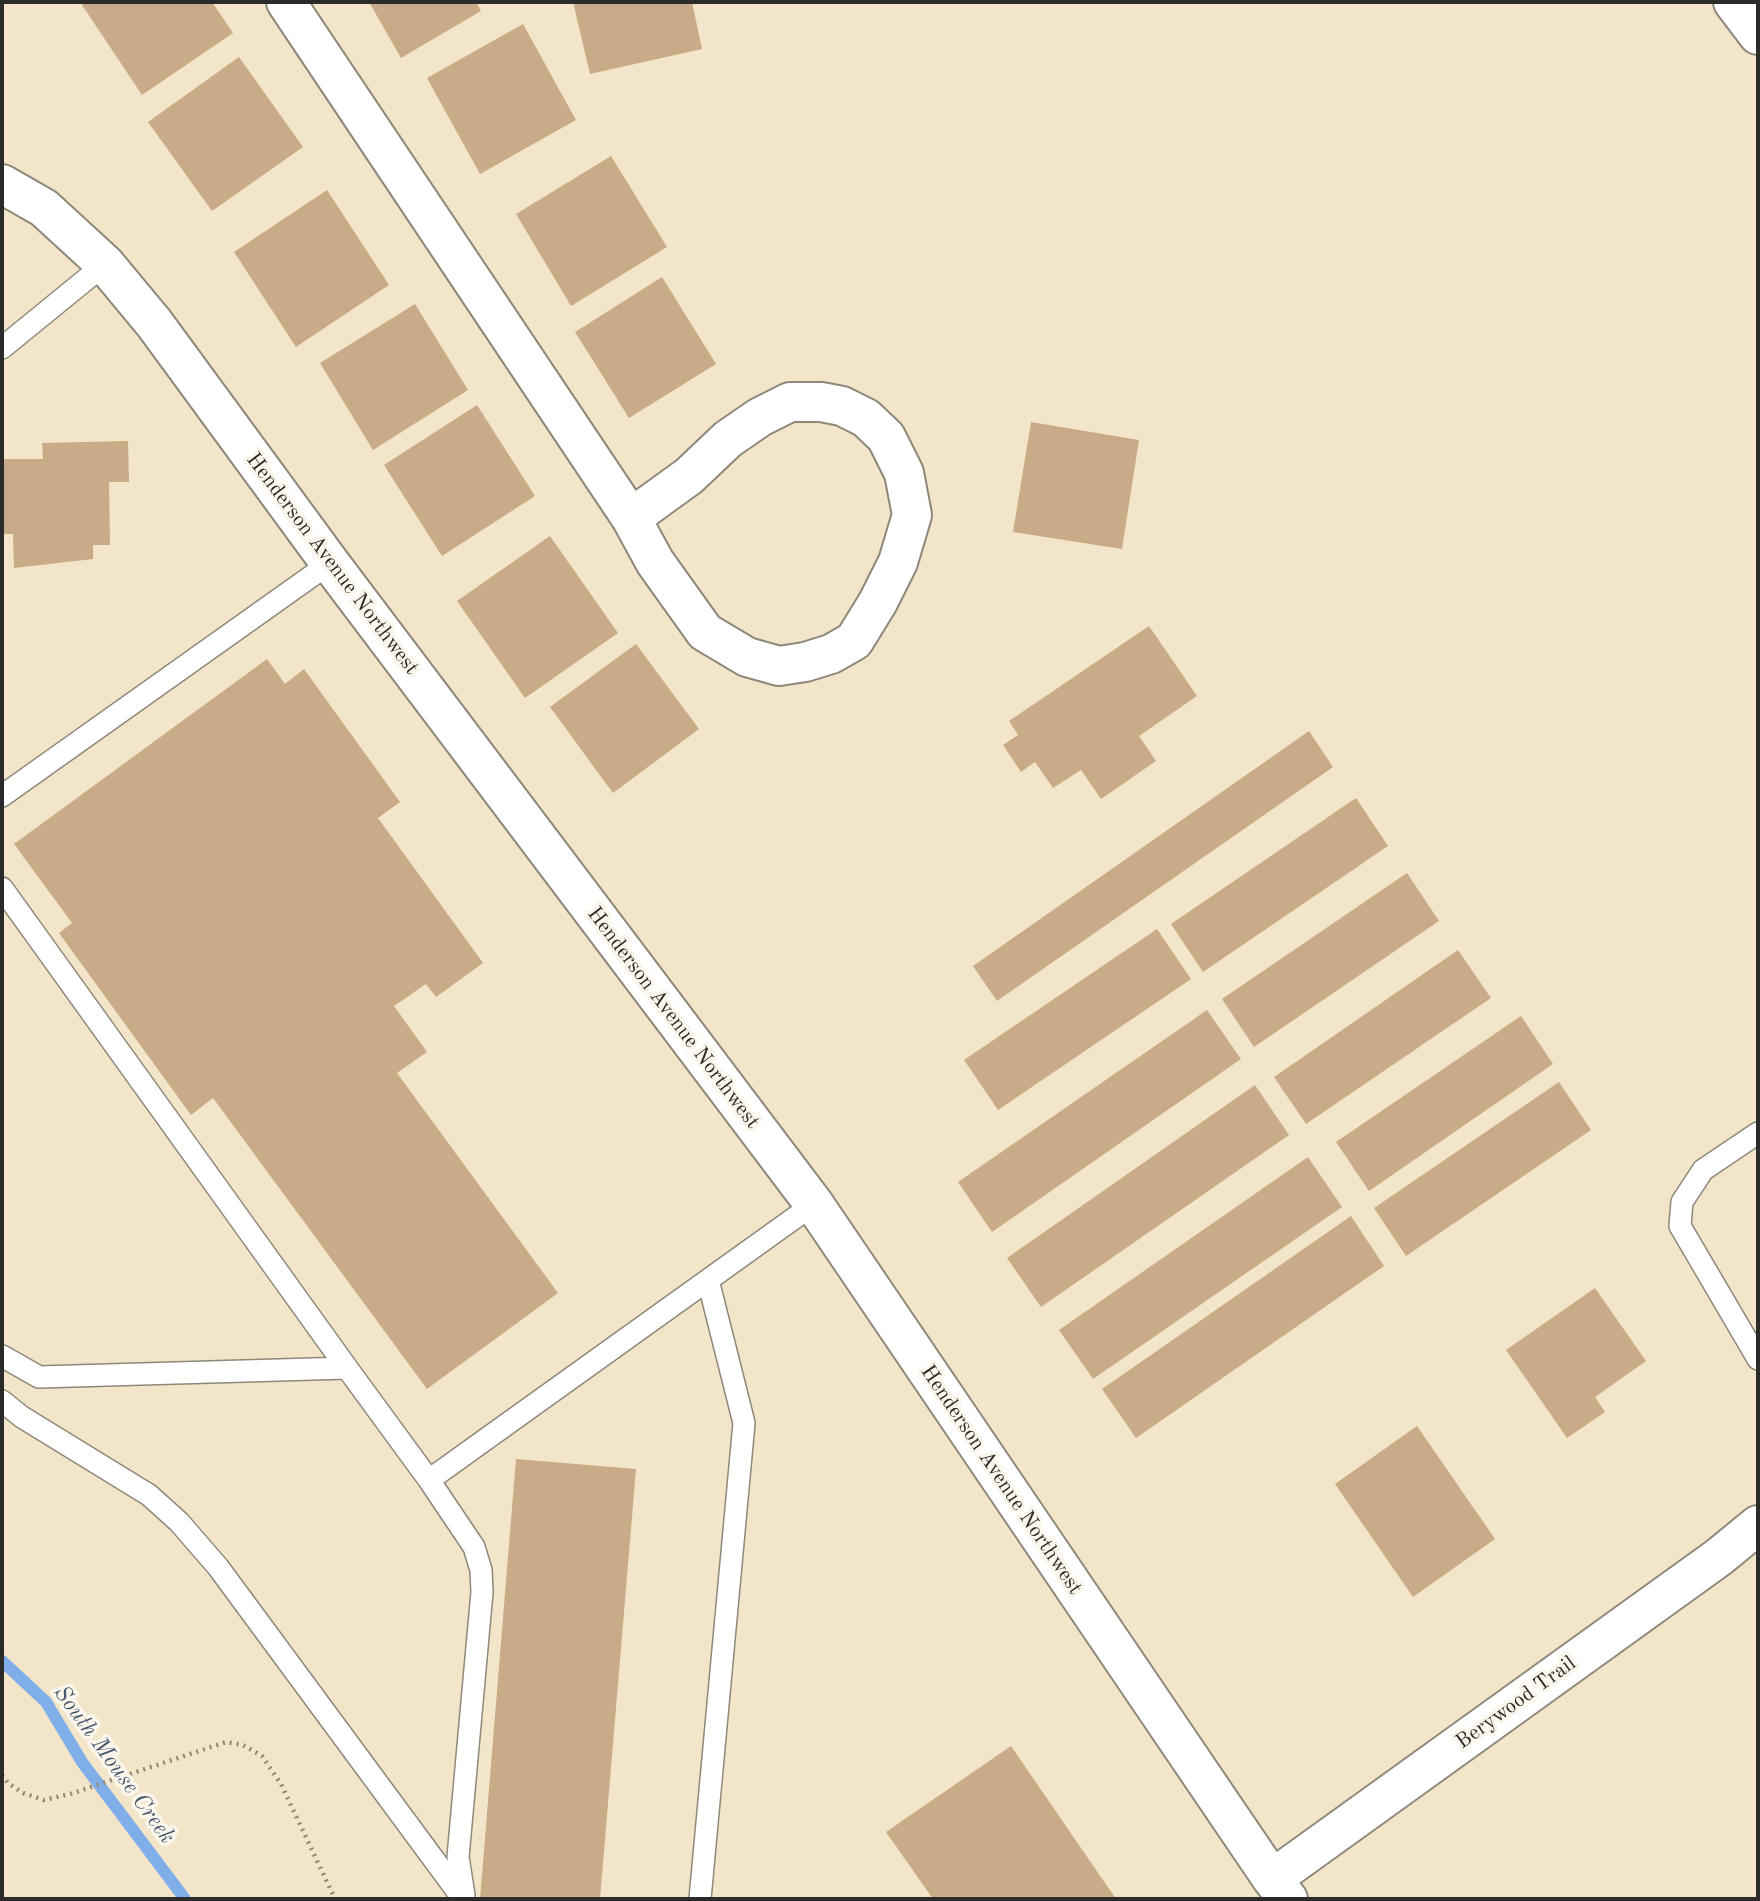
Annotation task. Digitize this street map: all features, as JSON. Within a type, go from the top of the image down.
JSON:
[{"type":"street","points":[[286,2],[631,518],[655,562],[705,632],[747,657],[779,666],[805,663],[831,654],[854,641],[898,562],[912,514],[904,472],[886,437],[866,418],[842,406],[821,402],[790,402],[760,417],[728,439],[689,476],[631,518]]},
{"type":"street","points":[[1733,2],[1758,35]]},
{"type":"street","name":"Henderson Avenue Northwest","points":[[2,184],[44,208],[105,264],[154,323],[330,563],[814,1204],[1280,1889]]},
{"type":"street","name":"Berywood Trail","points":[[1280,1889],[1758,1525]]},
{"type":"lane","points":[[2,348],[105,264]]},
{"type":"lane","points":[[2,796],[330,563]]},
{"type":"lane","points":[[2,888],[429,1480],[474,1547],[481,1570],[482,1592],[458,1857],[464,1899]]},
{"type":"lane","points":[[1758,1133],[1703,1170],[1682,1202],[1680,1226],[1758,1359]]},
{"type":"lane","points":[[429,1480],[814,1204]]},
{"type":"lane","points":[[700,1899],[744,1423],[708,1280]]},
{"type":"lane","points":[[2,1356],[39,1377],[347,1368]]},
{"type":"lane","points":[[2,1401],[22,1417],[149,1495],[179,1522],[218,1567],[464,1899]]},
{"type":"path","points":[[2,1775],[8,1783],[23,1793],[44,1800],[71,1794],[226,1742],[243,1745],[262,1756],[281,1784],[335,1899]]},
{"type":"building","points":[[86,2],[212,2],[233,33],[142,95],[82,5]]},
{"type":"building","points":[[369,2],[476,2],[481,11],[401,58]]},
{"type":"building","points":[[573,2],[692,2],[702,49],[590,74]]},
{"type":"building","points":[[523,24],[576,120],[480,174],[427,78]]},
{"type":"building","points":[[239,57],[303,147],[212,211],[148,122]]},
{"type":"building","points":[[611,156],[667,247],[571,306],[516,214]]},
{"type":"building","points":[[327,190],[389,285],[296,347],[234,252]]},
{"type":"building","points":[[662,277],[716,364],[629,418],[575,332]]},
{"type":"building","points":[[415,304],[468,390],[373,450],[320,363]]},
{"type":"building","points":[[477,405],[535,496],[442,556],[384,465]]},
{"type":"building","points":[[1031,422],[1139,440],[1122,549],[1013,532]]},
{"type":"building","points":[[128,441],[129,482],[109,482],[110,545],[93,545],[93,559],[14,568],[13,534],[2,534],[2,459],[43,459],[42,443]]},
{"type":"building","points":[[550,536],[618,633],[525,698],[457,601]]},
{"type":"building","points":[[1149,626],[1197,696],[1139,736],[1156,761],[1101,799],[1081,770],[1053,788],[1035,762],[1021,772],[1003,745],[1018,735],[1009,721]]},
{"type":"building","points":[[636,644],[699,729],[613,793],[550,707]]},
{"type":"building","points":[[267,659],[285,684],[304,669],[400,802],[378,818],[483,963],[436,997],[426,984],[394,1006],[427,1052],[397,1073],[558,1293],[427,1389],[213,1098],[191,1115],[59,933],[72,923],[14,844]]},
{"type":"building","points":[[1309,731],[1333,767],[997,1001],[973,966]]},
{"type":"building","points":[[1356,798],[1388,846],[1203,972],[1171,924]]},
{"type":"building","points":[[1407,873],[1439,921],[1254,1047],[1222,999]]},
{"type":"building","points":[[1157,929],[1191,979],[998,1110],[964,1060]]},
{"type":"building","points":[[1458,950],[1491,998],[1306,1124],[1274,1077]]},
{"type":"building","points":[[1207,1010],[1241,1059],[992,1232],[958,1182]]},
{"type":"building","points":[[1521,1016],[1553,1064],[1369,1191],[1336,1142]]},
{"type":"building","points":[[1559,1082],[1591,1130],[1406,1256],[1374,1208]]},
{"type":"building","points":[[1255,1085],[1289,1135],[1041,1307],[1007,1258]]},
{"type":"building","points":[[1308,1157],[1342,1207],[1093,1379],[1059,1330]]},
{"type":"building","points":[[1351,1216],[1384,1266],[1136,1438],[1102,1389]]},
{"type":"building","points":[[1595,1288],[1646,1361],[1595,1397],[1605,1412],[1567,1438],[1506,1350]]},
{"type":"building","points":[[1417,1426],[1495,1539],[1413,1597],[1335,1484]]},
{"type":"building","points":[[516,1459],[636,1469],[600,1899],[480,1899]]},
{"type":"building","points":[[1011,1746],[1116,1899],[933,1899],[886,1832]]},
{"type":"waterway","name":"South Mouse Creek","points":[[2,1661],[46,1702],[82,1762],[185,1899]]}]
